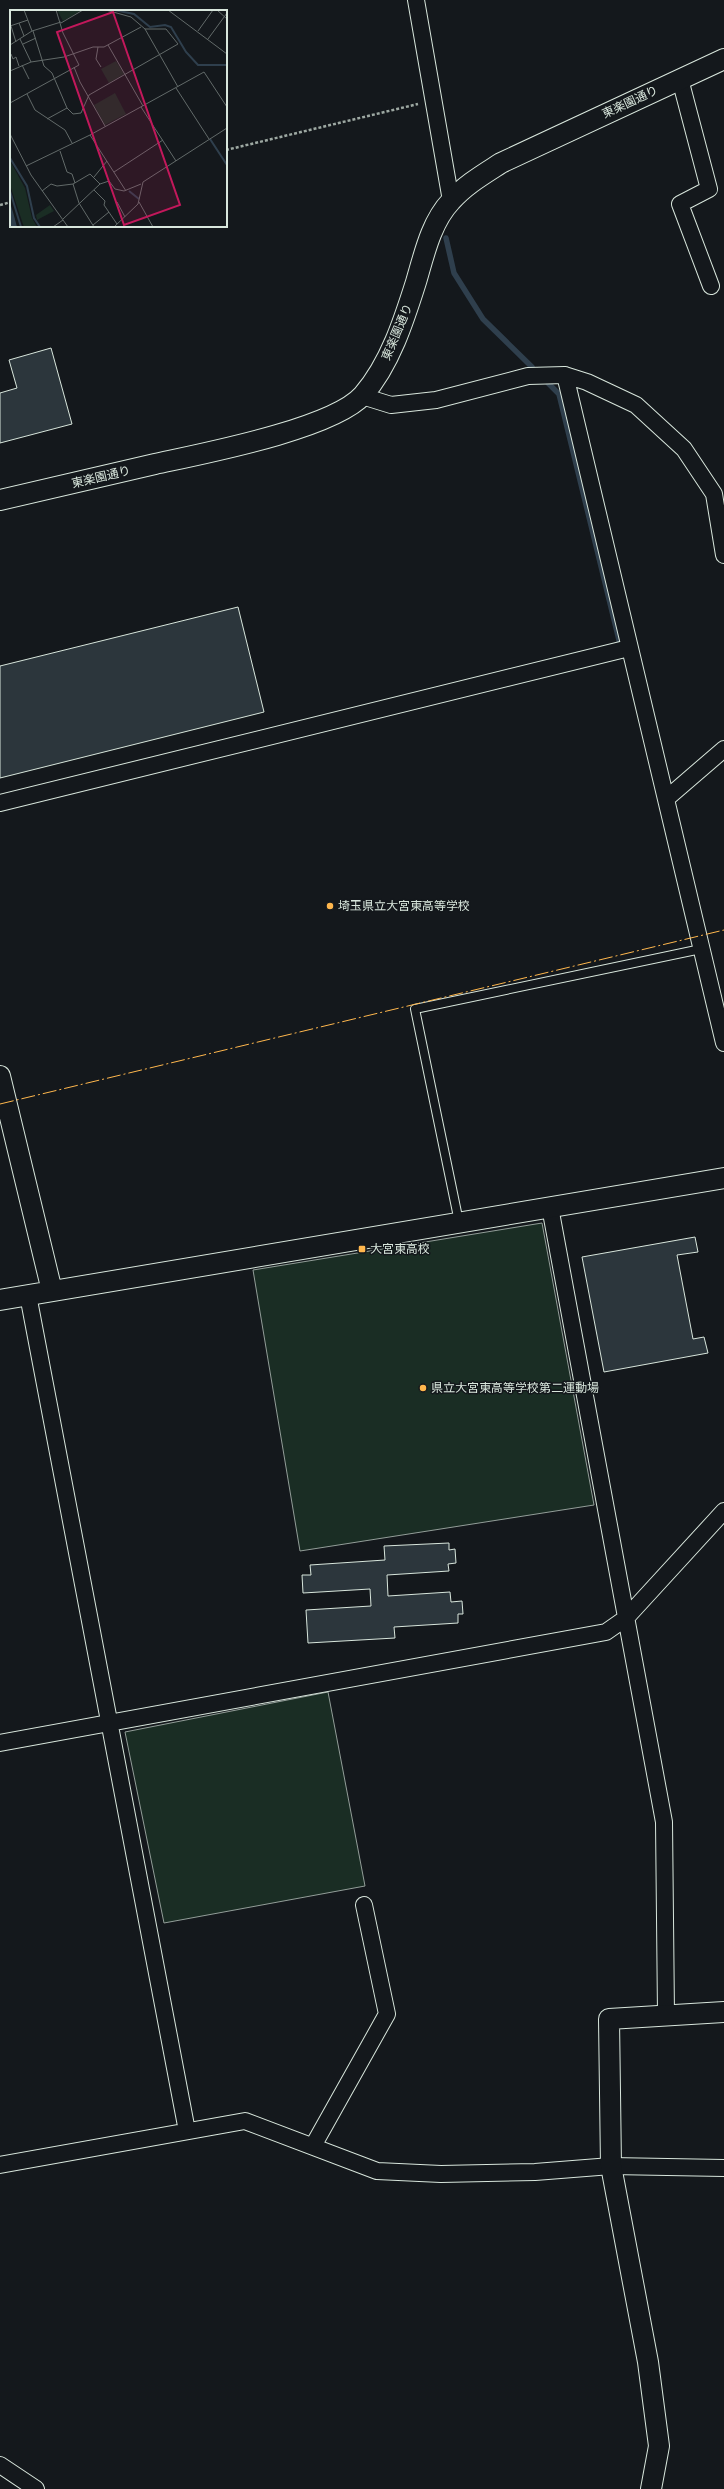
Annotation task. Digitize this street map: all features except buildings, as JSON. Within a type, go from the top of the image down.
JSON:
[{"type":"street","points":[[416,0],[432,101],[451,201]]},
{"type":"street","name":"東楽園通り","points":[[0,500],[286,432],[332,416],[362,396],[379,373],[392,346],[411,299],[425,251],[438,220],[451,201],[474,181],[501,163],[724,59]]},
{"type":"street","points":[[680,79],[709,189],[680,204],[711,286]]},
{"type":"street","points":[[362,396],[391,405],[436,400],[528,376],[565,375],[587,382],[636,405],[684,449],[714,494],[724,555]]},
{"type":"street","points":[[565,375],[724,1043]]},
{"type":"street","points":[[0,803],[629,648]]},
{"type":"street","points":[[666,799],[724,749]]},
{"type":"street","points":[[0,1076],[52,1291]]},
{"type":"street","points":[[0,1299],[724,1178]]},
{"type":"street","points":[[550,1207],[664,1822],[666,2015]]},
{"type":"street","points":[[28,1295],[186,2131]]},
{"type":"street","points":[[0,1743],[606,1632],[626,1618],[724,1511]]},
{"type":"street","points":[[313,2146],[387,2014],[364,1905]]},
{"type":"street","points":[[651,2489],[659,2446],[648,2362],[611,2166],[610,2019],[724,2012]]},
{"type":"street","points":[[0,2165],[245,2121],[377,2171],[440,2174],[535,2172],[611,2166],[724,2168]]},
{"type":"street","points":[[0,2465],[36,2489]]},
{"type":"lane","points":[[459,1222],[415,1009],[701,949]]},
{"type":"path","points":[[227,150],[432,101]]},
{"type":"path","points":[[0,205],[10,202]]},
{"type":"green space","name":"県立大宮東高等学校第二運動場","points":[[542,1223],[594,1505],[300,1551],[253,1270]]},
{"type":"green space","points":[[328,1692],[365,1886],[164,1923],[125,1732]]},
{"type":"waterway","points":[[446,238],[454,273],[483,319],[532,367]]},
{"type":"waterway","points":[[544,379],[559,394],[620,644]]},
{"type":"power","points":[[0,1104],[724,930]]},
{"type":"place","name":"埼玉県立大宮東高等学校","points":[[330,906]]},
{"type":"place","name":"大宮東高校","points":[[362,1249]]},
{"type":"place","name":"県立大宮東高等学校第二運動場","points":[[423,1388]]}]
